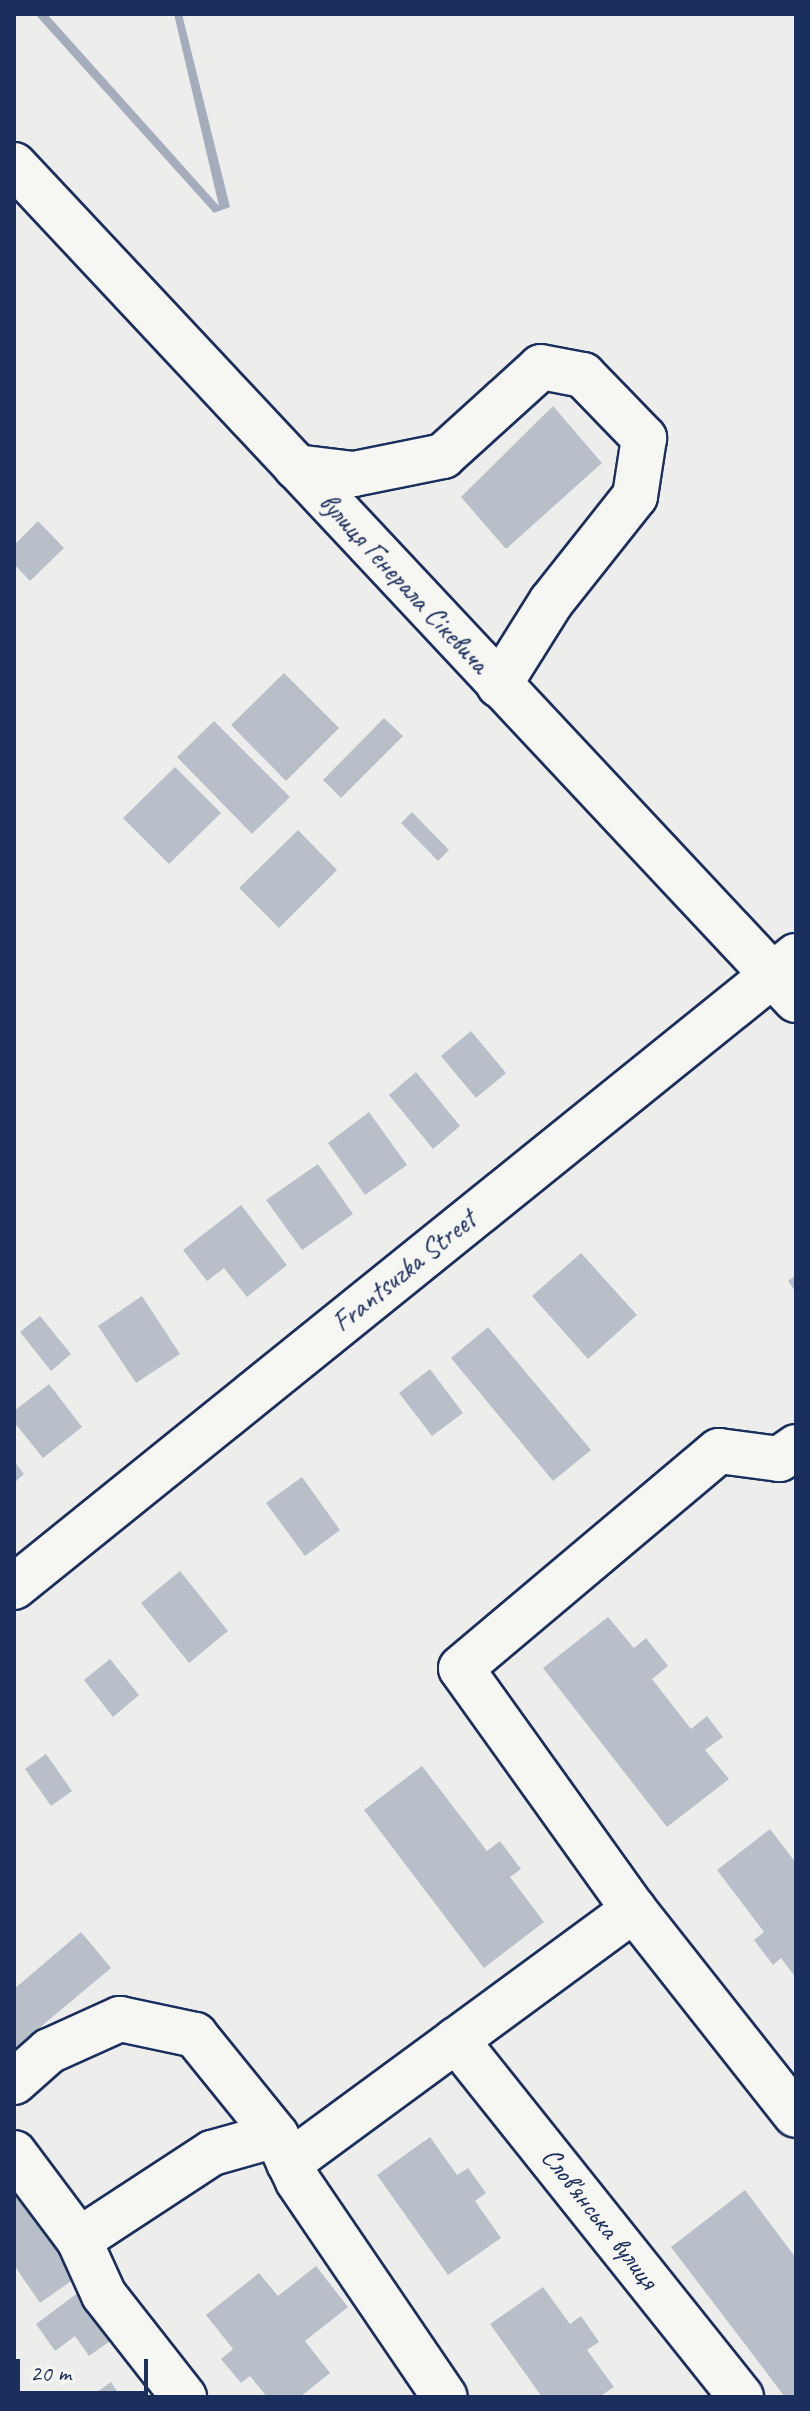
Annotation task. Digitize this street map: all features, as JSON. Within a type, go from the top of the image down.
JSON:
[{"type":"street","name":"вулиця Генерала Сікевича","points":[[22,190],[296,467],[499,685],[787,977]]},
{"type":"street","points":[[296,467],[354,474],[443,456],[541,367],[583,375],[644,438],[635,496],[551,602],[499,685]]},
{"type":"street","name":"Frantsuzka Street","points":[[14,1587],[787,977]]},
{"type":"street","points":[[790,1462],[719,1451],[461,1668],[634,1910],[796,2115]]},
{"type":"street","points":[[79,2240],[212,2153],[283,2149],[456,2040],[634,1910]]},
{"type":"street","points":[[14,2082],[49,2051],[120,2019],[195,2035],[283,2149],[445,2397]]},
{"type":"street","name":"Слов'янська вулиця","points":[[456,2040],[741,2397]]},
{"type":"street","points":[[14,2153],[79,2240],[104,2295],[184,2397]]},
{"type":"water","points":[[35,14],[47,14],[219,206],[174,14],[182,14],[230,207],[214,213]]},
{"type":"building","points":[[553,406],[602,463],[506,549],[461,497]]},
{"type":"building","points":[[38,521],[64,548],[30,581],[14,564],[14,545]]},
{"type":"building","points":[[284,673],[339,728],[286,781],[231,725]]},
{"type":"building","points":[[384,718],[403,736],[341,798],[323,780]]},
{"type":"building","points":[[214,721],[290,797],[252,834],[177,757]]},
{"type":"building","points":[[175,767],[221,813],[169,864],[123,818]]},
{"type":"building","points":[[412,812],[449,850],[438,861],[401,823]]},
{"type":"building","points":[[298,830],[337,870],[279,928],[239,888]]},
{"type":"building","points":[[471,1031],[506,1073],[476,1098],[441,1056]]},
{"type":"building","points":[[416,1072],[460,1126],[433,1149],[389,1095]]},
{"type":"building","points":[[369,1112],[407,1165],[365,1195],[328,1143]]},
{"type":"building","points":[[318,1164],[353,1214],[302,1250],[266,1200]]},
{"type":"building","points":[[241,1205],[287,1265],[247,1297],[224,1268],[207,1281],[183,1250]]},
{"type":"building","points":[[581,1253],[637,1315],[588,1359],[532,1296]]},
{"type":"building","points":[[796,1275],[796,1292],[788,1281]]},
{"type":"building","points":[[142,1296],[180,1354],[136,1383],[98,1326]]},
{"type":"building","points":[[40,1316],[71,1354],[51,1371],[20,1332]]},
{"type":"building","points":[[488,1327],[591,1450],[553,1481],[451,1358]]},
{"type":"building","points":[[430,1369],[463,1413],[432,1436],[399,1393]]},
{"type":"building","points":[[49,1384],[82,1427],[43,1458],[14,1422],[14,1411]]},
{"type":"building","points":[[14,1461],[24,1474],[14,1483]]},
{"type":"building","points":[[302,1477],[340,1530],[305,1556],[266,1503]]},
{"type":"building","points":[[180,1571],[228,1631],[189,1663],[141,1603]]},
{"type":"building","points":[[608,1617],[634,1648],[646,1638],[668,1666],[652,1679],[691,1729],[707,1716],[723,1737],[705,1750],[729,1779],[667,1827],[543,1668]]},
{"type":"building","points":[[110,1659],[139,1695],[113,1717],[84,1680]]},
{"type":"building","points":[[46,1754],[72,1791],[51,1806],[25,1769]]},
{"type":"building","points":[[422,1766],[487,1851],[500,1841],[521,1869],[510,1877],[544,1922],[484,1968],[364,1810]]},
{"type":"building","points":[[770,1829],[796,1863],[796,1978],[781,1958],[773,1965],[754,1940],[764,1932],[717,1870]]},
{"type":"building","points":[[81,1932],[111,1968],[14,2049],[14,1989]]},
{"type":"building","points":[[430,2137],[457,2175],[468,2168],[486,2193],[475,2201],[501,2238],[448,2275],[377,2175]]},
{"type":"building","points":[[14,2188],[77,2277],[40,2303],[14,2265]]},
{"type":"building","points":[[745,2190],[796,2258],[796,2397],[785,2397],[671,2247]]},
{"type":"building","points":[[316,2266],[348,2307],[305,2341],[330,2373],[300,2397],[267,2397],[250,2376],[241,2383],[221,2359],[233,2349],[206,2315],[259,2273],[278,2296]]},
{"type":"building","points":[[543,2287],[570,2324],[581,2316],[599,2342],[587,2350],[614,2387],[599,2397],[542,2397],[490,2324]]},
{"type":"building","points":[[79,2292],[113,2339],[89,2356],[75,2336],[55,2351],[36,2324]]},
{"type":"building","points":[[111,2382],[121,2397],[90,2397]]}]
